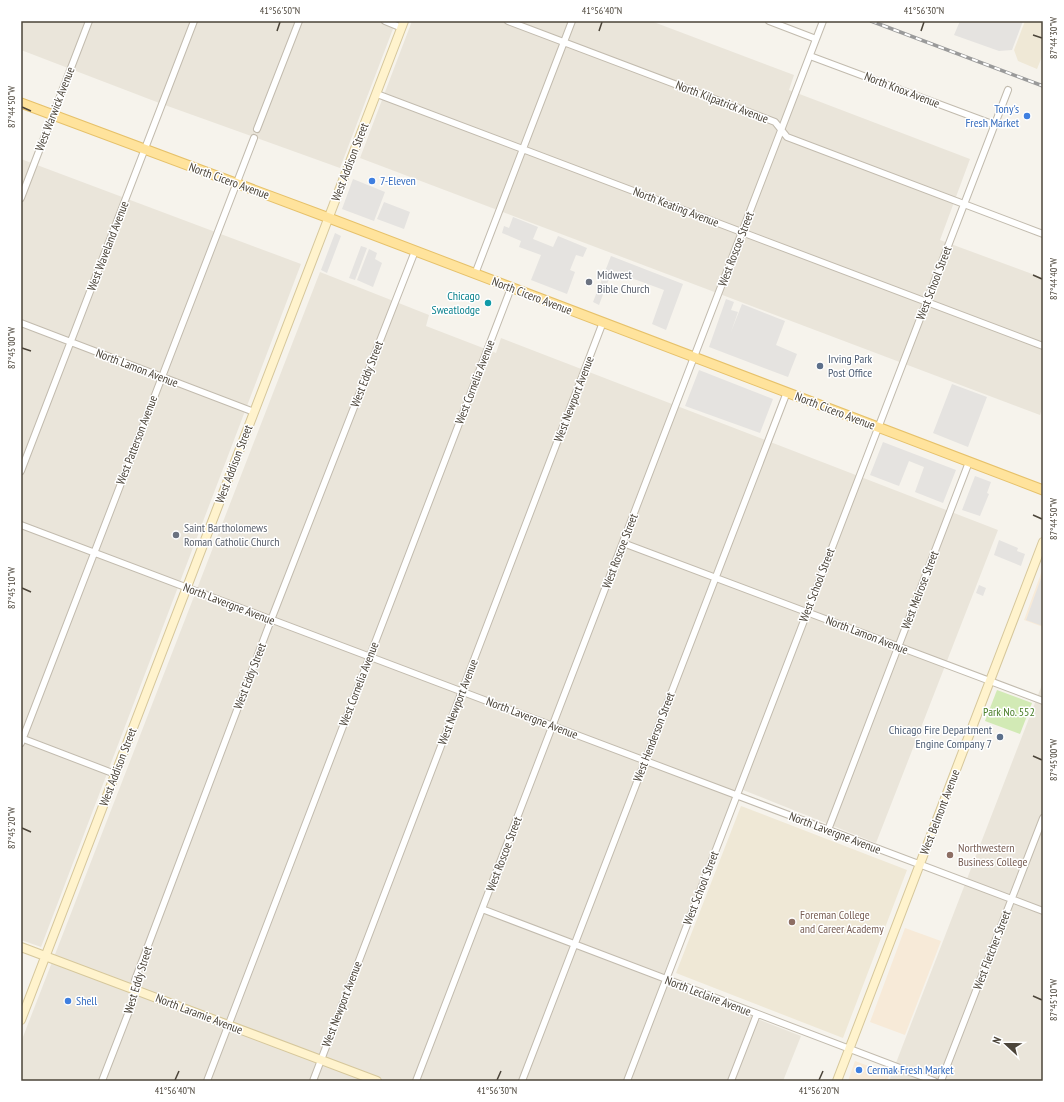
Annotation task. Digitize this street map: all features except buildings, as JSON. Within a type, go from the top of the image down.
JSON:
[{"type":"main road","name":"North Cicero Avenue","points":[[21,103],[329,218],[1043,490]]},
{"type":"street","name":"West Warwick Avenue","points":[[21,198],[89,21]]},
{"type":"street","name":"West Waveland Avenue","points":[[21,471],[194,21]]},
{"type":"street","points":[[258,129],[299,21]]},
{"type":"street","points":[[385,21],[403,24]]},
{"type":"street","name":"North Kilpatrick Avenue","points":[[508,21],[775,122],[787,137],[1043,234]]},
{"type":"street","points":[[475,274],[572,21]]},
{"type":"street","points":[[769,21],[816,39]]},
{"type":"street","name":"West Roscoe Street","points":[[416,1081],[823,21]]},
{"type":"street","name":"West Addison Street","points":[[21,1020],[403,24]]},
{"type":"street","name":"North Knox Avenue","points":[[810,56],[995,125]]},
{"type":"street","name":"West School Street","points":[[627,1081],[1008,90]]},
{"type":"street","name":"North Keating Avenue","points":[[377,94],[1043,346]]},
{"type":"street","name":"West Patterson Avenue","points":[[22,740],[254,138]]},
{"type":"street","name":"West Eddy Street","points":[[102,1081],[132,1001],[135,980],[271,620],[415,251]]},
{"type":"street","name":"West Cornelia Avenue","points":[[207,1081],[511,288]]},
{"type":"street","name":"West Newport Avenue","points":[[313,1081],[603,322]]},
{"type":"street","name":"North Lamon Avenue","points":[[21,324],[254,412]]},
{"type":"street","name":"West Henderson Street","points":[[522,1081],[787,392]]},
{"type":"street","name":"West Melrose Street","points":[[828,830],[969,462]]},
{"type":"street","name":"North Lavergne Avenue","points":[[21,525],[1043,911]]},
{"type":"street","name":"West Belmont Avenue","points":[[837,1081],[1043,542]]},
{"type":"street","name":"North Lamon Avenue","points":[[623,543],[1043,701]]},
{"type":"street","points":[[22,740],[115,774]]},
{"type":"street","name":"West Fletcher Street","points":[[942,1081],[1043,818]]},
{"type":"street","name":"North Leclaire Avenue","points":[[482,909],[934,1081]]},
{"type":"street","name":"North Laramie Avenue","points":[[21,947],[377,1081]]},
{"type":"street","points":[[731,1081],[757,1014]]},
{"type":"shaded area","points":[[21,21],[396,21],[340,168],[162,104],[21,50]]},
{"type":"shaded area","points":[[412,21],[651,21],[794,75],[789,90],[970,159],[940,240],[1043,278],[1043,405],[1040,415],[360,158]]},
{"type":"shaded area","points":[[960,21],[1023,21],[1012,50],[999,51],[954,35]]},
{"type":"shaded area","points":[[1025,21],[1043,21],[1043,54],[1037,69],[1018,61],[1014,50]]},
{"type":"shaded area","points":[[21,159],[301,264],[41,947],[21,940]]},
{"type":"shaded area","points":[[353,179],[385,192],[374,221],[342,209]]},
{"type":"shaded area","points":[[384,202],[410,212],[404,229],[377,219]]},
{"type":"shaded area","points":[[513,217],[538,227],[533,239],[553,247],[558,236],[587,248],[583,257],[576,255],[570,270],[575,272],[567,294],[531,280],[541,255],[519,247],[521,241],[502,233],[504,226],[509,228]]},
{"type":"shaded area","points":[[335,233],[341,236],[327,273],[321,270]]},
{"type":"shaded area","points":[[361,246],[367,248],[355,280],[349,278]]},
{"type":"shaded area","points":[[369,249],[377,253],[375,259],[382,263],[373,287],[357,280]]},
{"type":"shaded area","points":[[611,256],[683,284],[666,330],[652,324],[664,290],[612,271],[599,305],[593,302]]},
{"type":"shaded area","points":[[320,272],[429,315],[426,326],[496,353],[501,338],[998,530],[876,843],[738,788],[661,981],[801,1036],[783,1081],[21,1081],[21,1042]]},
{"type":"shaded area","points":[[726,299],[734,302],[731,310],[738,312],[731,332],[742,304],[785,321],[776,345],[797,354],[788,377],[709,347]]},
{"type":"shaded area","points":[[699,370],[773,399],[760,433],[685,406]]},
{"type":"shaded area","points":[[952,384],[987,397],[968,447],[933,433]]},
{"type":"shaded area","points":[[883,442],[956,470],[943,503],[915,492],[924,467],[909,461],[899,486],[870,475]]},
{"type":"shaded area","points":[[975,476],[991,482],[987,493],[989,494],[980,516],[962,510]]},
{"type":"shaded area","points":[[999,540],[1018,548],[1017,551],[1025,554],[1021,566],[994,555]]},
{"type":"shaded area","points":[[1043,568],[1043,627],[1024,620]]},
{"type":"shaded area","points":[[1043,573],[1043,626],[1026,620]]},
{"type":"shaded area","points":[[979,585],[986,588],[983,596],[976,593]]},
{"type":"shaded area","points":[[1043,682],[1043,1081],[889,1081]]},
{"type":"shaded area","name":"Foreman College and Career Academy","points":[[741,806],[907,870],[843,1038],[676,973]]},
{"type":"shaded area","points":[[905,928],[941,941],[905,1035],[870,1022]]},
{"type":"shaded area","points":[[855,1061],[890,1074],[887,1081],[848,1081]]},
{"type":"green space","name":"Park No. 552","points":[[997,690],[1032,703],[1020,734],[985,721]]},
{"type":"railway","points":[[871,21],[1043,86]]},
{"type":"place","name":"Tony's Fresh Market","points":[[1027,116]]},
{"type":"place","name":"7-Eleven","points":[[372,181]]},
{"type":"place","name":"Midwest Bible Church","points":[[589,282]]},
{"type":"place","name":"Chicago Sweatlodge","points":[[488,303]]},
{"type":"place","name":"Irving Park Post Office","points":[[820,366]]},
{"type":"place","name":"Saint Bartholomews Roman Catholic Church","points":[[176,535]]},
{"type":"place","name":"Chicago Fire Department Engine Company 7","points":[[1000,737]]},
{"type":"place","name":"Northwestern Business College","points":[[950,855]]},
{"type":"place","name":"Foreman College and Career Academy","points":[[792,922]]},
{"type":"place","name":"Shell","points":[[68,1001]]},
{"type":"place","name":"Cermak Fresh Market","points":[[859,1070]]}]
